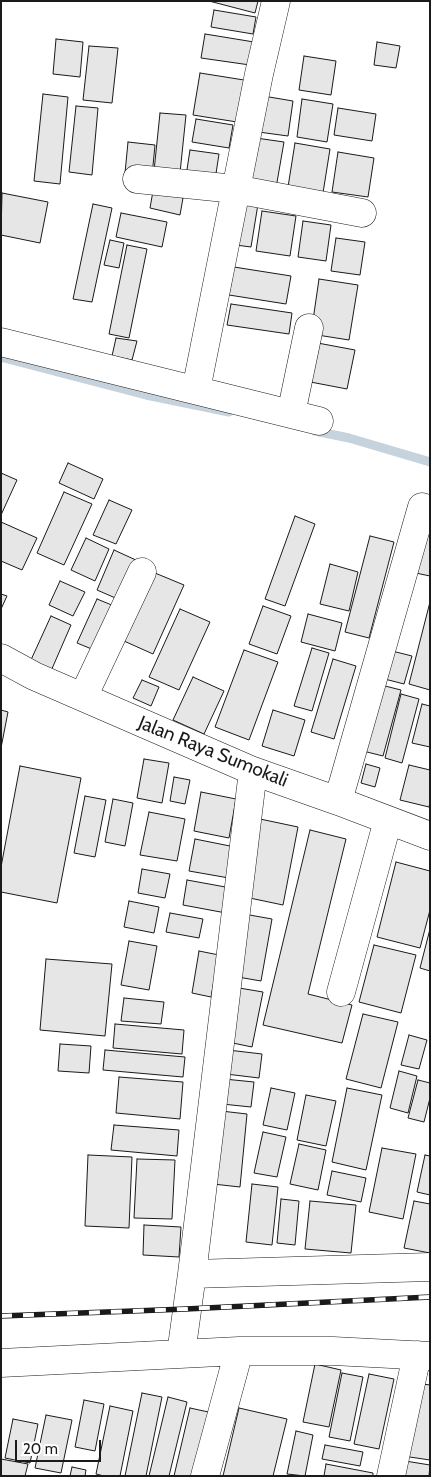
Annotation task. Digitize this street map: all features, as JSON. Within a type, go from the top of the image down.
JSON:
[{"type":"street","points":[[196,390],[235,189],[276,1]]},
{"type":"street","points":[[137,179],[235,189],[362,214]]},
{"type":"street","points":[[291,414],[310,328]]},
{"type":"street","points":[[1,342],[319,421]]},
{"type":"street","points":[[338,801],[422,507]]},
{"type":"street","points":[[83,697],[142,572]]},
{"type":"street","name":"Jalan Raya Sumokali","points":[[1,658],[34,676],[253,771],[430,836]]},
{"type":"street","points":[[181,1354],[253,771]]},
{"type":"street","points":[[341,992],[388,820]]},
{"type":"street","points":[[192,1274],[430,1267]]},
{"type":"street","points":[[205,1476],[239,1351]]},
{"type":"street","points":[[1,1363],[239,1351],[333,1351],[424,1356],[391,1476]]},
{"type":"building","points":[[209,1],[258,1],[255,13]]},
{"type":"building","points":[[214,10],[256,17],[253,34],[211,27]]},
{"type":"building","points":[[205,34],[254,42],[250,65],[201,58]]},
{"type":"building","points":[[56,39],[83,42],[80,77],[53,74]]},
{"type":"building","points":[[377,42],[400,46],[396,68],[374,65]]},
{"type":"building","points":[[89,46],[118,48],[112,103],[83,100]]},
{"type":"building","points":[[304,56],[336,61],[331,95],[299,90]]},
{"type":"building","points":[[200,73],[244,80],[237,122],[193,115]]},
{"type":"building","points":[[43,94],[68,97],[60,184],[34,181]]},
{"type":"building","points":[[257,95],[293,101],[288,136],[251,131]]},
{"type":"building","points":[[302,99],[333,104],[327,142],[297,137]]},
{"type":"building","points":[[76,106],[98,108],[92,175],[69,172]]},
{"type":"building","points":[[338,108],[376,114],[372,141],[334,135]]},
{"type":"building","points":[[160,113],[186,115],[180,173],[154,171]]},
{"type":"building","points":[[196,119],[233,125],[229,148],[192,142]]},
{"type":"building","points":[[249,137],[284,142],[276,188],[242,183]]},
{"type":"building","points":[[128,142],[155,145],[152,176],[125,173]]},
{"type":"building","points":[[295,143],[330,149],[323,193],[288,187]]},
{"type":"building","points":[[190,150],[219,154],[215,180],[186,176]]},
{"type":"building","points":[[338,152],[374,158],[368,197],[332,192]]},
{"type":"building","points":[[153,191],[183,198],[180,215],[150,208]]},
{"type":"building","points":[[2,193],[48,202],[40,243],[1,235]]},
{"type":"building","points":[[235,201],[258,204],[251,247],[228,244]]},
{"type":"building","points":[[93,204],[112,208],[92,302],[73,299]]},
{"type":"building","points":[[262,211],[296,216],[290,256],[256,251]]},
{"type":"building","points":[[121,213],[167,222],[162,247],[116,237]]},
{"type":"building","points":[[303,221],[331,225],[326,261],[298,257]]},
{"type":"building","points":[[336,238],[365,242],[360,275],[331,271]]},
{"type":"building","points":[[110,240],[124,243],[119,268],[104,265]]},
{"type":"building","points":[[127,245],[147,249],[129,338],[109,334]]},
{"type":"building","points":[[234,267],[291,276],[286,304],[229,295]]},
{"type":"building","points":[[319,279],[358,285],[349,340],[311,334]]},
{"type":"building","points":[[231,304],[292,313],[289,334],[227,325]]},
{"type":"building","points":[[116,338],[137,341],[132,360],[112,356]]},
{"type":"building","points":[[307,341],[355,350],[347,389],[300,380]]},
{"type":"building","points":[[68,463],[103,479],[94,499],[59,483]]},
{"type":"building","points":[[1,473],[17,480],[1,515]]},
{"type":"building","points":[[64,492],[92,504],[64,565],[37,553]]},
{"type":"building","points":[[109,500],[132,510],[116,544],[93,535]]},
{"type":"building","points":[[430,512],[430,576],[411,572]]},
{"type":"building","points":[[295,516],[315,524],[285,606],[265,599]]},
{"type":"building","points":[[1,522],[37,538],[22,570],[1,561]]},
{"type":"building","points":[[370,536],[394,542],[369,638],[345,632]]},
{"type":"building","points":[[86,538],[109,549],[95,581],[71,570]]},
{"type":"building","points":[[114,550],[138,561],[120,600],[97,590]]},
{"type":"building","points":[[330,564],[358,572],[349,611],[320,604]]},
{"type":"building","points":[[155,573],[184,585],[153,654],[124,641]]},
{"type":"building","points":[[60,581],[85,592],[73,616],[49,605]]},
{"type":"building","points":[[1,594],[7,596],[1,609]]},
{"type":"building","points":[[97,599],[119,608],[99,652],[77,643]]},
{"type":"building","points":[[430,602],[430,690],[409,684]]},
{"type":"building","points":[[263,606],[291,616],[277,654],[249,644]]},
{"type":"building","points":[[180,609],[210,622],[179,690],[149,677]]},
{"type":"building","points":[[308,614],[342,623],[335,651],[301,642]]},
{"type":"building","points":[[51,616],[71,625],[51,671],[30,662]]},
{"type":"building","points":[[312,648],[329,653],[312,711],[294,706]]},
{"type":"building","points":[[384,649],[412,656],[404,684],[377,677]]},
{"type":"building","points":[[244,650],[278,662],[249,740],[215,727]]},
{"type":"building","points":[[333,659],[356,666],[334,739],[311,732]]},
{"type":"building","points":[[193,677],[224,691],[204,734],[173,720]]},
{"type":"building","points":[[142,680],[159,687],[151,706],[133,698]]},
{"type":"building","points":[[373,683],[401,690],[383,756],[355,749]]},
{"type":"building","points":[[401,694],[419,699],[402,763],[385,758]]},
{"type":"building","points":[[422,704],[430,706],[430,747],[412,743]]},
{"type":"building","points":[[1,710],[8,712],[1,748]]},
{"type":"building","points":[[273,710],[305,720],[294,756],[262,746]]},
{"type":"building","points":[[144,759],[169,763],[162,803],[137,798]]},
{"type":"building","points":[[366,764],[380,768],[375,787],[361,783]]},
{"type":"building","points":[[409,765],[430,770],[429,807],[400,800]]},
{"type":"building","points":[[20,766],[81,778],[57,903],[1,892],[1,867]]},
{"type":"building","points":[[174,777],[190,780],[185,804],[170,801]]},
{"type":"building","points":[[201,792],[236,799],[229,838],[194,831]]},
{"type":"building","points":[[85,796],[106,800],[95,857],[74,853]]},
{"type":"building","points":[[113,799],[133,803],[125,846],[105,842]]},
{"type":"building","points":[[149,812],[185,819],[177,861],[140,855]]},
{"type":"building","points":[[260,819],[298,827],[283,905],[245,897]]},
{"type":"building","points":[[310,830],[346,839],[308,994],[352,1005],[342,1043],[263,1025]]},
{"type":"building","points":[[195,839],[235,847],[229,878],[189,871]]},
{"type":"building","points":[[396,862],[430,871],[430,910],[420,948],[377,937]]},
{"type":"building","points":[[142,869],[170,874],[165,898],[138,893]]},
{"type":"building","points":[[187,880],[231,888],[226,913],[183,905]]},
{"type":"building","points":[[129,901],[159,907],[154,933],[124,927]]},
{"type":"building","points":[[170,913],[203,919],[199,938],[166,932]]},
{"type":"building","points":[[244,914],[272,919],[261,981],[232,976]]},
{"type":"building","points":[[430,929],[430,971],[420,968]]},
{"type":"building","points":[[129,941],[157,946],[149,990],[121,985]]},
{"type":"building","points":[[374,945],[416,955],[401,1013],[359,1002]]},
{"type":"building","points":[[199,951],[219,955],[211,997],[192,993]]},
{"type":"building","points":[[46,959],[112,964],[105,1036],[40,1030]]},
{"type":"building","points":[[239,988],[263,992],[252,1047],[228,1042]]},
{"type":"building","points":[[124,998],[164,1002],[161,1024],[121,1021]]},
{"type":"building","points":[[363,1014],[398,1022],[381,1088],[346,1079]]},
{"type":"building","points":[[115,1024],[184,1030],[182,1054],[113,1048]]},
{"type":"building","points":[[409,1035],[427,1040],[419,1069],[401,1065]]},
{"type":"building","points":[[60,1044],[91,1046],[89,1073],[58,1071]]},
{"type":"building","points":[[105,1050],[185,1057],[183,1077],[103,1070]]},
{"type":"building","points":[[228,1050],[262,1054],[259,1078],[226,1074]]},
{"type":"building","points":[[399,1071],[417,1076],[408,1113],[390,1108]]},
{"type":"building","points":[[119,1077],[183,1082],[180,1119],[116,1113]]},
{"type":"building","points":[[224,1079],[254,1082],[251,1107],[222,1104]]},
{"type":"building","points":[[418,1080],[430,1083],[430,1098],[424,1122],[408,1118]]},
{"type":"building","points":[[271,1088],[295,1093],[287,1130],[263,1125]]},
{"type":"building","points":[[347,1088],[382,1095],[366,1170],[332,1162]]},
{"type":"building","points":[[306,1095],[336,1101],[326,1146],[297,1140]]},
{"type":"building","points":[[221,1111],[247,1114],[240,1187],[213,1184]]},
{"type":"building","points":[[114,1125],[179,1130],[177,1156],[111,1150]]},
{"type":"building","points":[[263,1132],[286,1137],[277,1177],[254,1173]]},
{"type":"building","points":[[299,1144],[326,1150],[318,1190],[290,1184]]},
{"type":"building","points":[[382,1148],[416,1154],[403,1219],[369,1212]]},
{"type":"building","points":[[88,1155],[132,1157],[129,1228],[85,1226]]},
{"type":"building","points":[[425,1155],[430,1156],[430,1195],[417,1192]]},
{"type":"building","points":[[137,1159],[175,1160],[172,1219],[134,1218]]},
{"type":"building","points":[[332,1171],[366,1178],[361,1202],[327,1195]]},
{"type":"building","points":[[252,1184],[278,1187],[272,1245],[246,1242]]},
{"type":"building","points":[[281,1199],[299,1201],[295,1245],[277,1243]]},
{"type":"building","points":[[310,1201],[356,1205],[351,1253],[305,1249]]},
{"type":"building","points":[[414,1201],[430,1204],[430,1253],[404,1248]]},
{"type":"building","points":[[144,1225],[181,1227],[179,1257],[143,1255]]},
{"type":"building","points":[[315,1364],[341,1370],[329,1427],[303,1422]]},
{"type":"building","points":[[342,1373],[363,1377],[350,1441],[329,1437]]},
{"type":"building","points":[[369,1374],[394,1379],[379,1449],[354,1444]]},
{"type":"building","points":[[415,1383],[430,1385],[430,1460],[403,1456]]},
{"type":"building","points":[[142,1393],[162,1397],[146,1476],[125,1476]]},
{"type":"building","points":[[168,1397],[187,1402],[169,1476],[149,1476]]},
{"type":"building","points":[[84,1400],[104,1404],[95,1451],[75,1447]]},
{"type":"building","points":[[110,1406],[133,1411],[120,1476],[96,1474]]},
{"type":"building","points":[[190,1408],[213,1413],[198,1476],[174,1476]]},
{"type":"building","points":[[239,1408],[287,1419],[273,1476],[223,1476]]},
{"type":"building","points":[[46,1415],[72,1420],[61,1473],[35,1468]]},
{"type":"building","points":[[13,1419],[38,1424],[30,1463],[5,1458]]},
{"type":"building","points":[[296,1431],[313,1435],[305,1476],[287,1474]]},
{"type":"building","points":[[325,1445],[363,1452],[360,1466],[322,1459]]},
{"type":"building","points":[[1,1459],[28,1464],[25,1476],[1,1476]]},
{"type":"building","points":[[399,1460],[430,1465],[429,1476],[396,1476]]},
{"type":"building","points":[[326,1464],[373,1473],[373,1476],[324,1476]]},
{"type":"building","points":[[72,1467],[86,1470],[85,1476],[70,1476]]},
{"type":"waterway","points":[[1,357],[146,395],[229,412]]},
{"type":"waterway","points":[[315,431],[349,438],[430,462]]},
{"type":"railway","points":[[1,1316],[430,1297]]}]
